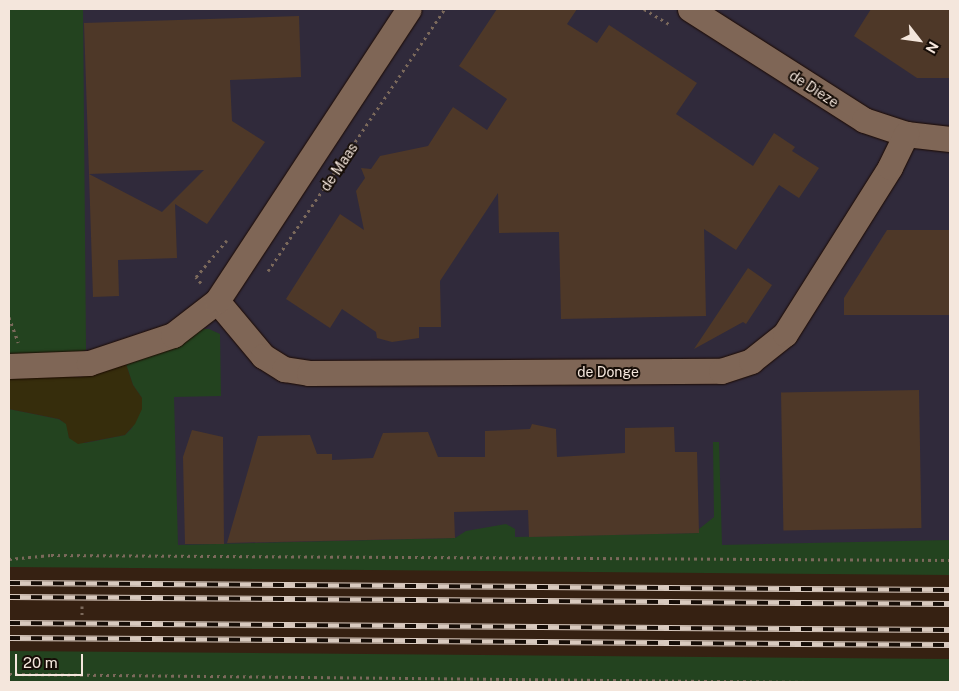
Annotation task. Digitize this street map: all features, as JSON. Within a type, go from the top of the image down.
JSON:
[{"type":"street","name":"de Maas","points":[[9,366],[89,363],[173,335],[217,301],[409,9]]},
{"type":"street","name":"de Dieze","points":[[690,9],[864,120],[906,134],[950,139]]},
{"type":"street","name":"de Donge","points":[[217,301],[263,356],[284,369],[309,373],[721,371],[751,361],[785,334],[890,167],[906,134]]},
{"type":"path","name":"de Maas","points":[[266,274],[445,9]]},
{"type":"path","points":[[9,559],[71,555],[950,560]]},
{"type":"path","points":[[82,606],[82,615]]},
{"type":"path","points":[[9,674],[812,682]]},
{"type":"shaded area","points":[[80,9],[950,9],[950,567],[52,562],[9,535],[9,377]]},
{"type":"green space","points":[[9,9],[83,9],[86,350],[55,358],[9,359]]},
{"type":"green space","points":[[193,329],[209,329],[220,334],[221,396],[174,397],[178,545],[455,538],[466,531],[506,524],[515,529],[515,537],[699,533],[699,529],[714,517],[713,442],[719,442],[722,545],[950,540],[950,575],[9,567],[9,409],[58,419],[67,424],[69,438],[85,443],[125,435],[132,428],[142,398],[133,385],[126,364]]},
{"type":"green space","points":[[9,651],[950,659],[950,682],[9,682]]},
{"type":"sand","points":[[126,364],[133,385],[142,398],[142,409],[135,424],[125,435],[78,444],[69,438],[66,424],[59,419],[9,409],[9,374],[81,377]]},
{"type":"building","points":[[497,9],[577,9],[567,24],[597,43],[609,25],[697,83],[676,114],[753,166],[774,133],[795,147],[792,151],[819,168],[799,198],[779,185],[736,250],[704,229],[706,316],[561,319],[559,232],[499,233],[498,193],[440,281],[441,327],[419,327],[419,338],[392,342],[377,338],[376,332],[342,309],[330,328],[286,299],[340,214],[364,230],[356,191],[365,178],[361,168],[371,169],[380,156],[428,146],[453,107],[487,130],[507,99],[459,66]]},
{"type":"building","points":[[871,9],[950,9],[950,78],[917,78],[854,36]]},
{"type":"building","points":[[299,16],[301,77],[230,80],[232,121],[265,142],[207,224],[175,204],[177,258],[118,260],[119,296],[93,297],[84,23]],"holes":[[[204,170],[162,212],[89,174]]]},
{"type":"building","points":[[887,230],[950,230],[950,315],[844,315],[844,298]]},
{"type":"building","points":[[748,268],[772,285],[746,324],[743,322],[694,349]]},
{"type":"building","points":[[919,390],[921,528],[783,530],[781,392]]},
{"type":"building","points":[[532,424],[556,429],[557,457],[625,453],[625,428],[674,427],[675,452],[697,452],[699,533],[529,537],[528,510],[454,512],[455,538],[227,543],[258,436],[310,435],[317,454],[332,454],[332,460],[373,458],[383,433],[428,432],[438,457],[485,457],[485,431],[530,429]]},
{"type":"building","points":[[192,430],[223,437],[224,544],[185,544],[183,457]]},
{"type":"railway","points":[[9,583],[950,590]]},
{"type":"railway","points":[[9,597],[950,604]]},
{"type":"railway","points":[[9,623],[950,630]]},
{"type":"railway","points":[[9,638],[950,645]]}]
